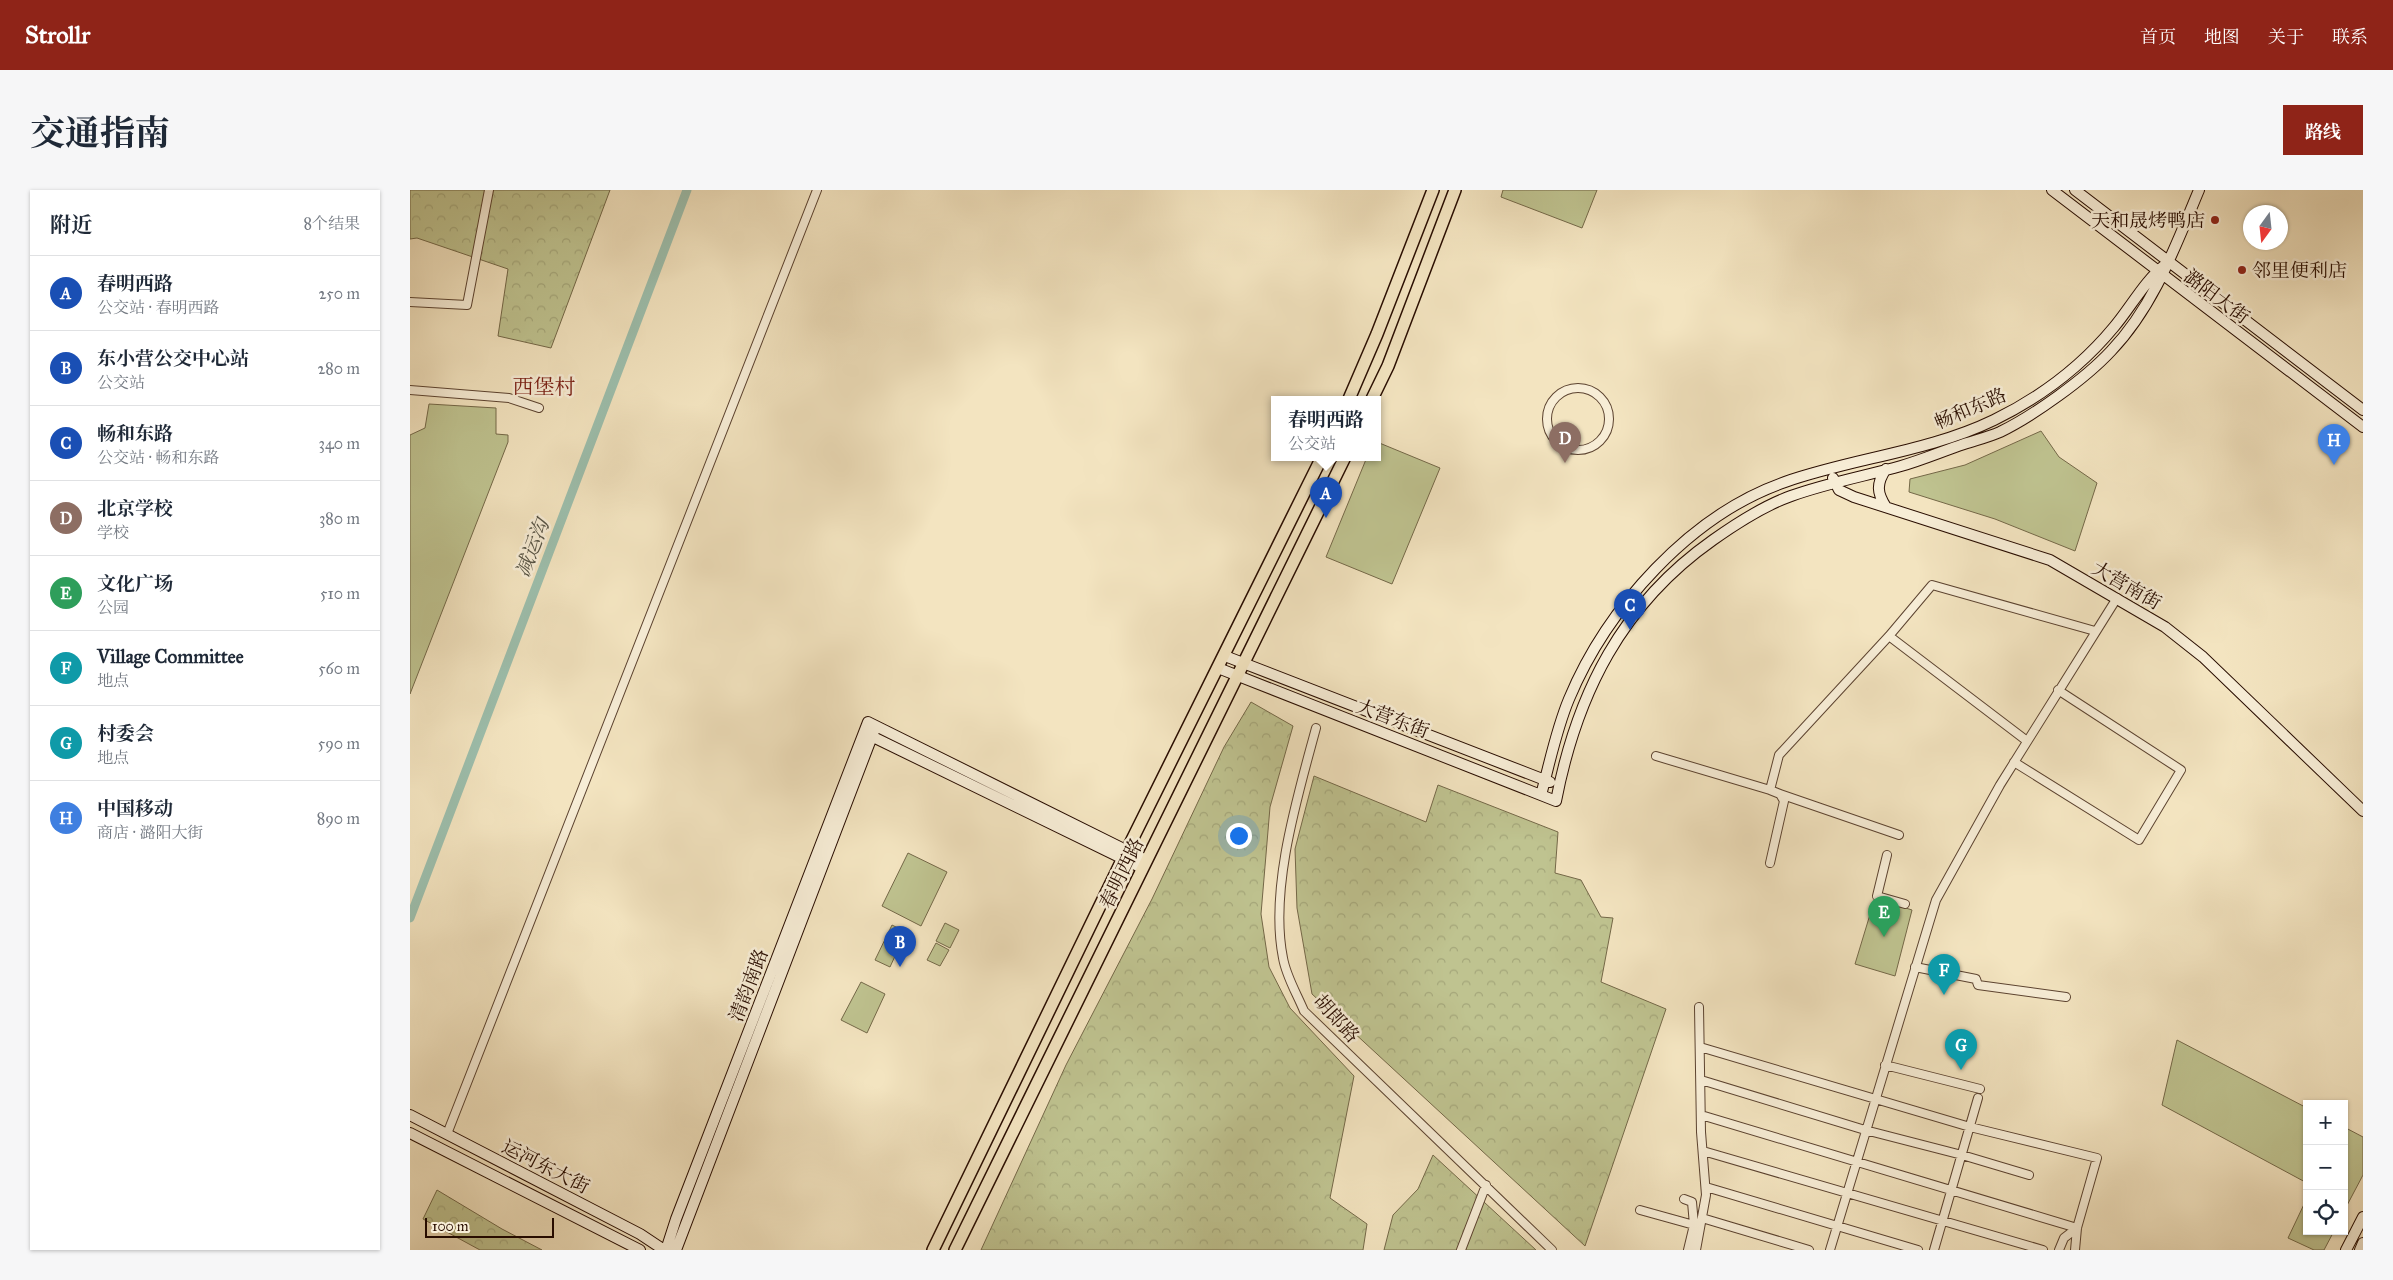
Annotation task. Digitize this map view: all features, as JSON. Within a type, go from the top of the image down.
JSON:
[{"type":"main road","points":[[1350,396],[1377,334],[1433,190]]},
{"type":"main road","points":[[1373,396],[1388,366],[1455,190]]},
{"type":"main road","name":"潞阳大街","points":[[2052,190],[2159,274],[2363,427]]},
{"type":"main road","name":"潞阳大街","points":[[2075,190],[2363,410]]},
{"type":"main road","name":"畅和东路","points":[[1542,795],[1557,730],[1586,661],[1609,625],[1637,589],[1670,555],[1712,521],[1784,482],[1942,440],[1993,420],[2045,392],[2080,363],[2112,329],[2169,262],[2199,190]]},
{"type":"main road","name":"畅和东路","points":[[1556,801],[1565,755],[1592,686],[1614,642],[1639,606],[1694,553],[1741,520],[1790,496],[1886,470],[2000,432],[2060,395],[2110,352],[2146,308],[2159,274]]},
{"type":"main road","name":"春明西路","points":[[933,1250],[1125,855],[1320,461]]},
{"type":"main road","name":"春明西路","points":[[955,1250],[1343,461]]},
{"type":"main road","points":[[1831,469],[1835,483]]},
{"type":"main road","points":[[1886,470],[1881,477],[1878,488],[1879,496],[1886,507]]},
{"type":"main road","name":"大营南街","points":[[1835,483],[1839,490],[1854,497],[2050,560],[2165,627],[2203,657],[2363,811]]},
{"type":"main road","name":"大营东街","points":[[1225,656],[1559,785]]},
{"type":"main road","name":"大营东街","points":[[1218,668],[1556,801]]},
{"type":"main road","points":[[1125,855],[868,722],[868,735],[1144,864]]},
{"type":"main road","name":"清韵南路","points":[[665,1250],[868,735]]},
{"type":"main road","name":"清韵南路","points":[[676,1250],[868,735]]},
{"type":"main road","name":"运河东大街","points":[[410,1115],[640,1234],[665,1250]]},
{"type":"main road","name":"运河东大街","points":[[410,1134],[640,1250]]},
{"type":"main road","points":[[2346,1250],[2363,1217]]},
{"type":"main road","points":[[2360,1250],[2363,1243]]},
{"type":"street","points":[[410,302],[467,305],[489,190]]},
{"type":"street","points":[[447,1134],[817,190]]},
{"type":"street","points":[[1579,388],[1590,390],[1599,396],[1606,404],[1609,415],[1608,426],[1604,436],[1597,444],[1587,449],[1578,450],[1559,444],[1548,428],[1546,419],[1552,400],[1568,389],[1579,388]]},
{"type":"street","points":[[410,390],[509,398],[540,408]]},
{"type":"street","points":[[1770,790],[1779,755],[1889,636],[1932,584],[2095,631]]},
{"type":"street","points":[[1830,1250],[1936,900],[2014,762],[2117,598]]},
{"type":"street","points":[[1889,636],[2027,742]]},
{"type":"street","points":[[2014,762],[2139,840],[2181,770],[2058,690]]},
{"type":"street","name":"胡郎路","points":[[1316,728],[1296,802],[1280,897],[1279,929],[1283,960],[1304,1012],[1552,1250]]},
{"type":"street","points":[[1656,756],[1770,790],[1899,835]]},
{"type":"street","points":[[1770,863],[1784,800],[1780,794]]},
{"type":"street","points":[[1887,855],[1877,896],[1905,904]]},
{"type":"street","points":[[1915,967],[1976,979],[1978,985],[2066,997]]},
{"type":"street","points":[[1696,1250],[1706,1187],[1701,1115],[1699,1007]]},
{"type":"street","points":[[1700,1048],[1970,1127],[2097,1158],[2077,1228],[2075,1250]]},
{"type":"street","points":[[1885,1065],[1980,1089]]},
{"type":"street","points":[[1701,1080],[1866,1130],[1962,1155],[2029,1176]]},
{"type":"street","points":[[1934,1250],[1978,1098]]},
{"type":"street","points":[[1701,1115],[1857,1160],[2077,1228]]},
{"type":"street","points":[[1703,1151],[2043,1250]]},
{"type":"street","points":[[1461,1250],[1486,1185]]},
{"type":"street","points":[[1706,1187],[1918,1250]]},
{"type":"street","points":[[1684,1199],[1692,1202],[1694,1225],[1688,1250]]},
{"type":"street","points":[[1640,1210],[1694,1225]]},
{"type":"street","points":[[1702,1218],[1808,1250]]},
{"type":"street","points":[[2059,1250],[2064,1238],[2077,1228]]},
{"type":"green space","points":[[410,190],[610,190],[551,348],[498,336],[508,269],[417,238],[410,239]]},
{"type":"green space","points":[[1503,190],[1597,190],[1582,228],[1501,197]]},
{"type":"green space","points":[[429,404],[496,408],[496,434],[508,435],[508,442],[410,694],[410,435],[425,428]]},
{"type":"green space","points":[[2041,431],[2059,457],[2097,483],[2075,551],[1995,519],[1909,492],[1910,479],[1965,465]]},
{"type":"green space","points":[[1381,444],[1440,468],[1392,584],[1326,557],[1365,461],[1381,461]]},
{"type":"green space","points":[[1251,702],[1293,726],[1270,807],[1261,914],[1269,967],[1290,1008],[1354,1076],[1330,1198],[1367,1224],[1363,1250],[981,1250],[1066,1065],[1152,899],[1224,747]]},
{"type":"green space","points":[[1314,776],[1426,822],[1438,785],[1558,832],[1555,873],[1581,880],[1601,917],[1613,918],[1601,982],[1666,1009],[1585,1246],[1312,994],[1297,908],[1295,849]]},
{"type":"green space","points":[[908,853],[947,872],[921,926],[882,906]]},
{"type":"green space","points":[[1875,898],[1912,910],[1895,976],[1855,964]]},
{"type":"green space","points":[[945,923],[959,930],[950,948],[936,941]]},
{"type":"green space","points":[[892,925],[906,932],[890,967],[875,960]]},
{"type":"green space","points":[[936,943],[949,950],[940,966],[927,960]]},
{"type":"green space","points":[[861,982],[885,994],[867,1033],[841,1020]]},
{"type":"green space","points":[[2177,1040],[2303,1106],[2303,1181],[2162,1105]]},
{"type":"green space","points":[[2348,1129],[2363,1137],[2363,1175],[2348,1203]]},
{"type":"green space","points":[[1433,1155],[1536,1250],[1384,1250],[1393,1215],[1418,1189]]},
{"type":"green space","points":[[437,1190],[502,1229],[542,1250],[480,1250],[423,1219]]},
{"type":"green space","points":[[2303,1206],[2303,1235],[2332,1235],[2324,1250],[2314,1250],[2288,1238]]},
{"type":"waterway","name":"减运沟","points":[[410,918],[687,190]]},
{"type":"place","name":"天和晟烤鸭店","points":[[2215,220]]},
{"type":"place","name":"邻里便利店","points":[[2242,270]]},
{"type":"place","name":"北京学校","points":[[1565,463]]},
{"type":"place","name":"中国移动","points":[[2334,465]]},
{"type":"place","name":"春明西路","points":[[1326,518]]},
{"type":"place","name":"畅和东路","points":[[1630,630]]},
{"type":"place","name":"文化广场","points":[[1884,937]]},
{"type":"place","name":"东小营公交中心站","points":[[900,967]]},
{"type":"place","name":"Village Committee","points":[[1944,995]]},
{"type":"place","name":"村委会","points":[[1961,1070]]},
{"type":"district","name":"西堡村","points":[[544,387]]}]
